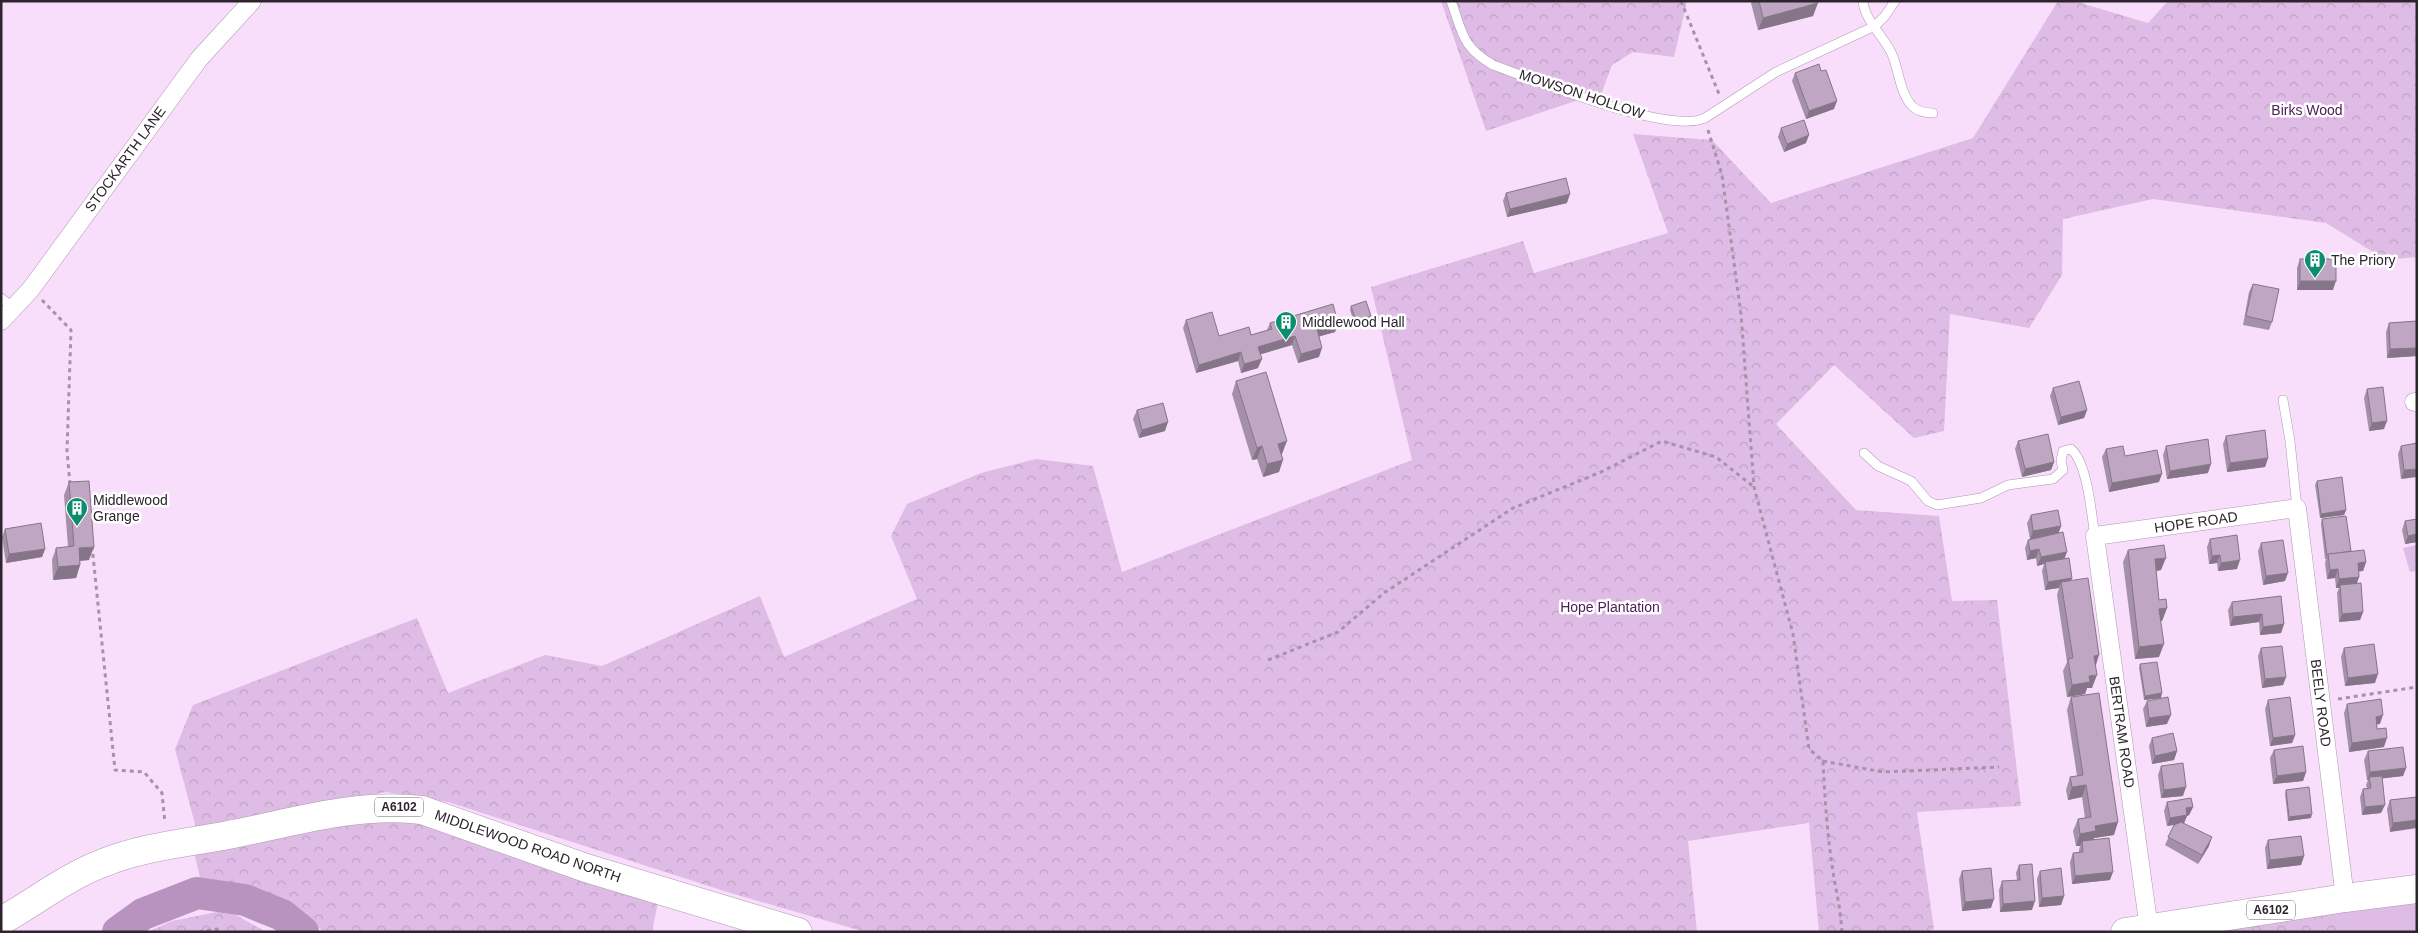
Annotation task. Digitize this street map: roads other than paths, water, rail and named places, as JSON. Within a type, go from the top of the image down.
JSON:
[{"type":"main road","name":"MIDDLEWOOD ROAD NORTH","points":[[1,921],[47,892],[102,863],[145,851],[359,810],[396,807],[422,810],[586,868],[798,932]]},
{"type":"main road","name":"A6102","points":[[2137,930],[2345,898],[2417,889]]},
{"type":"street","name":"STOCKARTH LANE","points":[[1,321],[8,303],[31,289],[199,59],[252,1]]},
{"type":"street","name":"HOPE ROAD","points":[[2095,536],[2298,508]]},
{"type":"street","name":"BEELY ROAD","points":[[2298,508],[2345,898]]},
{"type":"street","name":"BERTRAM ROAD","points":[[2095,536],[2137,930]]},
{"type":"lane","name":"MOWSON HOLLOW","points":[[1451,1],[1466,45],[1476,55],[1493,65],[1619,109],[1678,122],[1697,122],[1776,72],[1875,26],[1885,16],[1895,1]]},
{"type":"lane","points":[[1863,1],[1864,6],[1895,60],[1903,88],[1912,106],[1924,113],[1933,113]]},
{"type":"lane","points":[[2283,400],[2298,508]]},
{"type":"lane","points":[[1864,453],[1878,466],[1911,480],[1928,501],[1937,505],[1981,498],[2008,485],[2053,479],[2063,470],[2061,461],[2063,451],[2070,449],[2076,454],[2087,486],[2095,536]]},
{"type":"waterway","points":[[118,932],[143,914],[197,893],[245,900],[282,915],[303,932]]},
{"type":"place","name":"The Priory","points":[[2315,279]]},
{"type":"place","name":"Middlewood Hall","points":[[1286,341]]},
{"type":"place","name":"Middlewood Grange","points":[[77,527]]},
{"type":"park label","name":"Birks Wood","points":[[2307,110]]},
{"type":"park label","name":"Hope Plantation","points":[[1610,607]]}]
